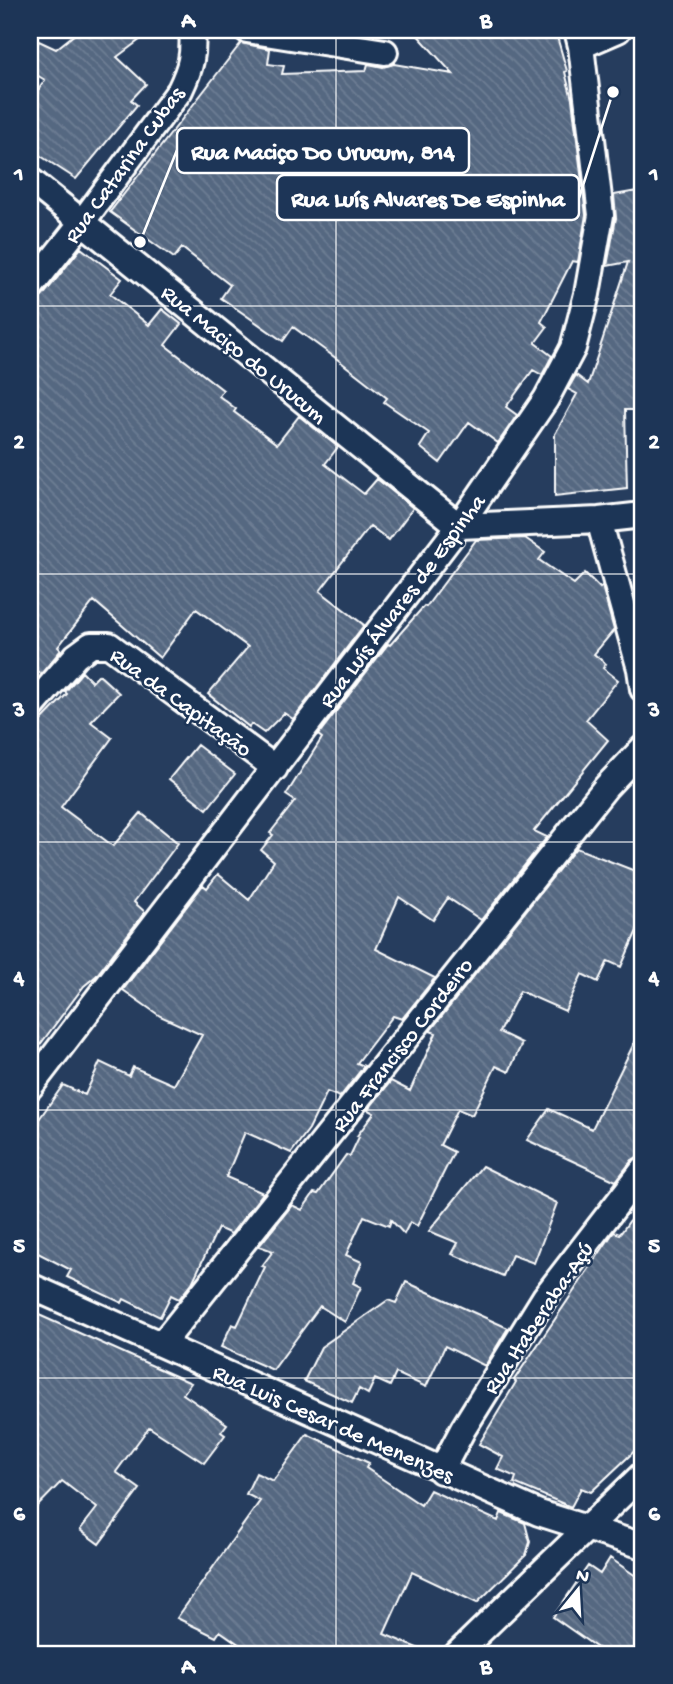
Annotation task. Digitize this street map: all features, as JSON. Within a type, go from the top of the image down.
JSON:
[{"type":"street","name":"Rua Catarina Cubas","points":[[30,288],[180,90],[194,52],[192,30]]},
{"type":"street","points":[[247,30],[385,52]]},
{"type":"street","points":[[579,38],[618,30]]},
{"type":"street","name":"Rua Luís Álvares de Espinha","points":[[30,1087],[459,526],[546,399],[573,348],[587,294],[601,215],[579,38]]},
{"type":"street","name":"Rua Maciço do Urucum","points":[[30,180],[459,526]]},
{"type":"street","points":[[459,526],[598,520],[643,515]]},
{"type":"street","points":[[598,520],[640,669],[643,689]]},
{"type":"street","name":"Rua da Capitação","points":[[30,709],[76,656],[91,645],[109,645],[275,768]]},
{"type":"street","name":"Rua Francisco Cordeiro","points":[[162,1344],[606,786],[643,748]]},
{"type":"street","name":"Rua Itaberaba-Açú","points":[[441,1471],[463,1429],[545,1297],[643,1170]]},
{"type":"street","name":"Rua Luis Cesar de Menenzes","points":[[30,1286],[539,1513],[643,1546]]},
{"type":"street","points":[[457,1654],[643,1474]]},
{"type":"building","points":[[80,30],[153,30],[117,57],[146,84],[131,100],[137,105],[76,179],[30,149],[30,102],[45,80],[30,71],[30,56],[39,41],[56,49]]},
{"type":"building","points":[[413,30],[555,30],[572,99],[586,215],[578,262],[572,261],[541,322],[547,327],[535,343],[552,356],[542,375],[533,370],[506,407],[517,415],[498,443],[469,422],[440,463],[420,447],[429,433],[384,402],[387,398],[337,359],[293,327],[283,341],[221,298],[230,285],[182,248],[174,258],[110,212],[241,43],[270,49],[268,64],[284,66],[282,74],[366,71],[368,64],[383,67],[394,64],[453,74]]},
{"type":"building","points":[[643,190],[643,410],[625,410],[627,488],[555,496],[555,434],[577,394],[568,389],[576,375],[588,384],[628,262],[607,266],[616,218],[614,195]]},
{"type":"building","points":[[81,248],[122,279],[110,294],[149,325],[162,309],[181,324],[165,345],[223,390],[219,396],[236,409],[234,412],[277,444],[299,416],[338,447],[325,464],[364,494],[377,479],[413,508],[389,540],[370,526],[320,591],[364,625],[293,719],[284,713],[264,733],[251,724],[249,727],[208,694],[248,647],[196,609],[160,658],[94,601],[58,647],[61,650],[41,674],[30,666],[30,303],[42,297]]},
{"type":"building","points":[[525,538],[545,552],[539,560],[574,584],[585,573],[600,588],[602,586],[614,630],[594,654],[606,664],[603,668],[618,680],[586,720],[608,740],[534,831],[547,837],[481,920],[448,898],[433,920],[399,897],[376,949],[435,978],[402,1019],[393,1016],[357,1063],[364,1066],[340,1097],[327,1092],[309,1129],[291,1153],[245,1132],[226,1177],[263,1193],[231,1234],[218,1228],[192,1283],[179,1299],[171,1295],[160,1317],[124,1299],[122,1303],[67,1277],[71,1270],[30,1249],[30,1132],[63,1085],[85,1095],[100,1062],[129,1076],[133,1067],[174,1085],[202,1035],[160,1016],[123,990],[203,885],[207,888],[218,874],[249,900],[274,861],[261,850],[273,835],[270,833],[295,801],[286,795],[322,738],[318,735],[388,644],[390,645],[424,606],[426,607],[476,540]]},
{"type":"building","points":[[82,672],[92,682],[99,675],[119,693],[91,722],[112,738],[61,807],[113,846],[141,813],[178,843],[134,902],[145,912],[96,976],[84,986],[30,1058],[30,732],[67,694],[65,692]]},
{"type":"building","points":[[197,745],[235,774],[207,809],[169,779]]},
{"type":"building","points":[[576,848],[643,874],[634,897],[643,901],[643,917],[621,967],[608,961],[598,982],[582,974],[565,1011],[520,991],[499,1032],[522,1043],[509,1072],[496,1066],[472,1115],[458,1109],[440,1145],[454,1152],[417,1226],[410,1222],[404,1234],[391,1220],[389,1226],[364,1216],[346,1255],[362,1262],[353,1283],[361,1287],[345,1322],[320,1306],[273,1370],[221,1347],[232,1324],[237,1326],[265,1267],[262,1266],[273,1251],[259,1246],[292,1205],[302,1210],[314,1193],[318,1194],[346,1155],[350,1156],[359,1137],[357,1136],[374,1113],[368,1110],[391,1081],[410,1091],[436,1033],[430,1031]]},
{"type":"building","points":[[643,1025],[643,1155],[632,1160],[616,1181],[527,1140],[549,1109],[592,1129]]},
{"type":"building","points":[[482,1166],[557,1203],[534,1263],[512,1255],[503,1276],[452,1254],[458,1243],[429,1231]]},
{"type":"building","points":[[643,1202],[643,1443],[591,1492],[581,1488],[571,1507],[514,1483],[516,1477],[497,1469],[503,1457],[479,1444],[516,1382],[514,1380],[611,1236],[614,1232],[620,1234]]},
{"type":"building","points":[[406,1282],[508,1328],[485,1366],[445,1346],[426,1387],[396,1373],[390,1386],[375,1379],[368,1394],[359,1389],[352,1403],[304,1381],[321,1347],[388,1300],[396,1303]]},
{"type":"building","points":[[30,1311],[191,1383],[183,1394],[227,1424],[221,1432],[225,1435],[204,1463],[149,1427],[116,1472],[140,1489],[99,1544],[80,1530],[97,1508],[62,1481],[30,1514]]},
{"type":"building","points":[[307,1434],[369,1463],[366,1468],[421,1505],[430,1490],[498,1521],[501,1513],[525,1523],[530,1542],[526,1555],[477,1603],[412,1572],[384,1634],[431,1654],[253,1654],[220,1631],[216,1637],[177,1618],[260,1501],[246,1494],[256,1473],[273,1481]]},
{"type":"building","points":[[610,1558],[643,1581],[643,1642],[630,1654],[606,1654],[553,1617],[588,1566],[600,1574]]},
{"type":"place","name":"Rua Luís Alvares De Espinha","points":[[613,92]]},
{"type":"place","name":"Rua Maciço Do Urucum, 814","points":[[140,242]]}]
